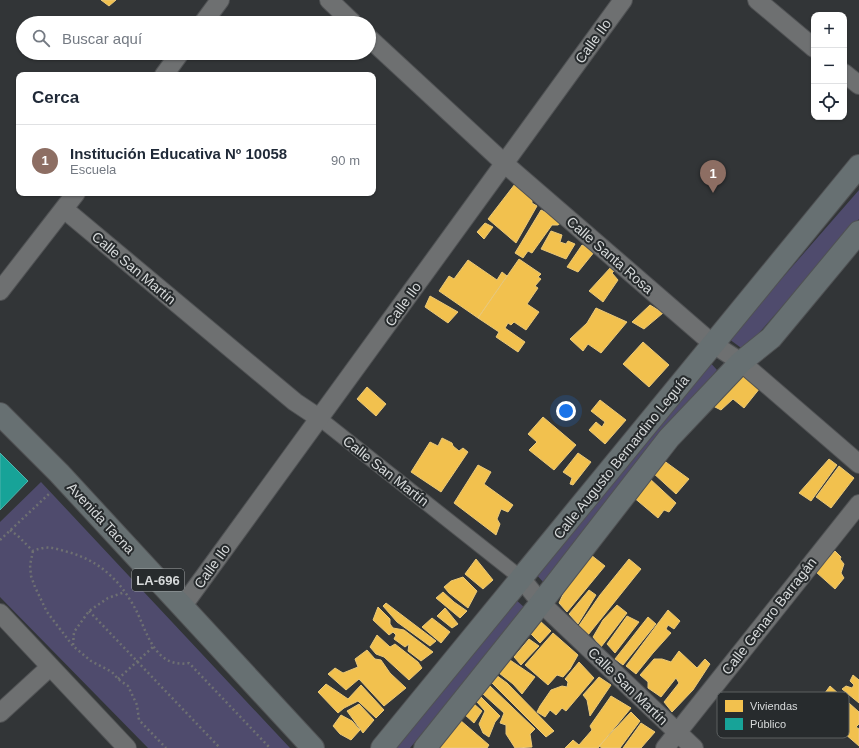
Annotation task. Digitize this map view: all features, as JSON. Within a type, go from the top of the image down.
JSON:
[{"type":"main road","name":"Calle Augusto Bernardino Leguía","points":[[382,748],[859,166]]},
{"type":"main road","name":"Calle Augusto Bernardino Leguía","points":[[425,748],[541,603],[669,438],[741,362],[771,338],[859,232]]},
{"type":"main road","name":"Avenida Tacna","points":[[0,414],[65,479],[313,748]]},
{"type":"street","points":[[208,16],[220,0]]},
{"type":"street","points":[[329,0],[346,16]]},
{"type":"street","name":"Calle Ilo","points":[[182,607],[623,0]]},
{"type":"street","points":[[757,0],[811,45]]},
{"type":"street","name":"Calle Santa Rosa","points":[[376,44],[505,164],[713,344],[741,362],[859,464]]},
{"type":"street","points":[[166,72],[175,60]]},
{"type":"street","points":[[847,75],[859,85]]},
{"type":"street","points":[[0,291],[74,196]]},
{"type":"street","name":"Calle San Martín","points":[[64,209],[295,402],[319,418],[522,578],[541,603],[694,748]]},
{"type":"street","name":"Calle Genaro Barragán","points":[[665,748],[859,504]]},
{"type":"street","points":[[0,613],[128,748]]},
{"type":"street","points":[[0,713],[50,667]]},
{"type":"path","points":[[0,540],[65,479]]},
{"type":"path","points":[[10,530],[33,551]]},
{"type":"path","points":[[33,551],[43,547],[80,556],[99,566],[115,579],[136,610],[153,646],[160,656],[172,662],[183,664],[189,663],[270,748]]},
{"type":"path","points":[[33,551],[30,565],[31,576],[47,612],[73,646],[99,666],[112,672],[118,679],[128,686],[137,705],[139,720],[166,748]]},
{"type":"path","points":[[73,646],[74,632],[89,611],[108,598],[125,592]]},
{"type":"path","points":[[89,611],[220,748]]},
{"type":"path","points":[[118,679],[153,646]]},
{"type":"shaded area","points":[[859,190],[859,219],[744,350],[729,339]]},
{"type":"shaded area","points":[[708,360],[717,370],[544,583],[535,573]]},
{"type":"shaded area","points":[[41,482],[290,748],[148,748],[0,597],[0,522]]},
{"type":"shaded area","points":[[514,598],[525,608],[410,748],[391,748]]},
{"type":"building: Viviendas","points":[[101,0],[116,0],[109,6]]},
{"type":"building: Viviendas","points":[[515,184],[532,198],[532,203],[537,206],[516,243],[488,219]]},
{"type":"building: Viviendas","points":[[541,210],[563,221],[558,225],[552,225],[532,253],[528,251],[523,258],[515,253]]},
{"type":"building: Viviendas","points":[[485,223],[493,227],[484,239],[477,232]]},
{"type":"building: Viviendas","points":[[551,231],[562,235],[560,242],[566,244],[568,241],[575,244],[566,259],[541,249]]},
{"type":"building: Viviendas","points":[[582,245],[595,251],[578,272],[567,267]]},
{"type":"building: Viviendas","points":[[519,259],[541,274],[538,277],[541,279],[535,286],[538,288],[527,304],[539,312],[526,330],[514,322],[511,325],[508,323],[505,328],[525,342],[518,352],[496,337],[499,332],[478,318]]},
{"type":"building: Viviendas","points":[[468,260],[497,280],[502,272],[507,276],[478,318],[439,291],[449,276],[454,279]]},
{"type":"building: Viviendas","points":[[611,267],[616,269],[612,273],[618,280],[603,302],[589,291]]},
{"type":"building: Viviendas","points":[[430,296],[458,312],[448,323],[425,307]]},
{"type":"building: Viviendas","points":[[650,305],[663,313],[644,329],[632,322]]},
{"type":"building: Viviendas","points":[[596,308],[627,322],[601,353],[588,344],[583,351],[570,339],[587,323]]},
{"type":"building: Viviendas","points":[[643,342],[669,365],[649,387],[623,364]]},
{"type":"building: Viviendas","points":[[736,370],[760,388],[744,408],[733,399],[721,410],[713,406]]},
{"type":"building: Viviendas","points":[[367,387],[386,404],[376,416],[357,399]]},
{"type":"building: Viviendas","points":[[600,400],[626,420],[605,444],[589,430],[596,422],[602,427],[605,422],[591,411]]},
{"type":"building: Viviendas","points":[[543,417],[576,445],[554,470],[529,450],[537,442],[528,434]]},
{"type":"building: Viviendas","points":[[442,438],[452,443],[453,446],[459,451],[463,448],[468,452],[441,492],[411,472],[430,442],[438,446]]},
{"type":"building: Viviendas","points":[[578,453],[591,462],[573,485],[570,484],[572,478],[563,472]]},
{"type":"building: Viviendas","points":[[829,459],[837,465],[811,501],[799,493]]},
{"type":"building: Viviendas","points":[[663,460],[689,479],[676,494],[652,472]]},
{"type":"building: Viviendas","points":[[478,465],[491,472],[484,484],[513,505],[508,512],[501,509],[497,519],[500,524],[496,535],[454,503]]},
{"type":"building: Viviendas","points":[[839,466],[854,478],[831,508],[816,497]]},
{"type":"building: Viviendas","points":[[649,478],[676,503],[669,512],[664,510],[658,518],[632,496]]},
{"type":"building: Viviendas","points":[[835,551],[841,557],[840,559],[844,564],[841,573],[844,578],[835,589],[816,572]]},
{"type":"building: Viviendas","points":[[591,555],[605,566],[567,612],[559,603],[572,575]]},
{"type":"building: Viviendas","points":[[476,559],[493,580],[483,589],[465,574]]},
{"type":"building: Viviendas","points":[[629,559],[641,569],[588,635],[578,627],[600,595]]},
{"type":"building: Viviendas","points":[[463,577],[477,591],[468,608],[449,593],[444,587],[451,581]]},
{"type":"building: Viviendas","points":[[589,590],[596,595],[578,624],[569,614]]},
{"type":"building: Viviendas","points":[[443,592],[467,611],[460,618],[436,598]]},
{"type":"building: Viviendas","points":[[386,603],[436,641],[430,646],[397,622],[383,606]]},
{"type":"building: Viviendas","points":[[617,605],[627,613],[601,647],[593,637],[603,620]]},
{"type":"building: Viviendas","points":[[378,607],[390,619],[390,624],[393,628],[404,630],[433,652],[421,661],[408,651],[409,644],[405,647],[394,639],[396,635],[393,632],[389,635],[373,620]]},
{"type":"building: Viviendas","points":[[445,608],[458,624],[452,628],[437,616]]},
{"type":"building: Viviendas","points":[[668,610],[680,621],[674,629],[668,625],[666,629],[671,633],[636,674],[626,666]]},
{"type":"building: Viviendas","points":[[627,616],[639,622],[615,653],[607,644]]},
{"type":"building: Viviendas","points":[[648,617],[656,624],[623,665],[615,659]]},
{"type":"building: Viviendas","points":[[432,618],[450,632],[441,643],[422,627]]},
{"type":"building: Viviendas","points":[[539,620],[551,631],[540,643],[529,632]]},
{"type":"building: Viviendas","points":[[553,633],[578,655],[570,669],[563,677],[557,675],[548,685],[525,665]]},
{"type":"building: Viviendas","points":[[377,635],[390,647],[395,644],[418,662],[422,668],[409,680],[384,657],[376,654],[370,647]]},
{"type":"building: Viviendas","points":[[529,639],[539,646],[521,665],[514,657]]},
{"type":"building: Viviendas","points":[[367,650],[375,659],[381,660],[390,673],[406,688],[384,706],[359,679],[346,690],[328,674],[335,668],[343,673],[358,667],[355,659]]},
{"type":"building: Viviendas","points":[[679,651],[697,668],[705,659],[710,664],[693,690],[672,712],[664,702],[679,683],[676,678],[661,697],[648,688],[648,682],[640,675],[654,659],[662,659],[671,662]]},
{"type":"building: Viviendas","points":[[510,660],[535,677],[522,694],[513,684],[499,673]]},
{"type":"building: Viviendas","points":[[579,662],[594,678],[566,711],[562,708],[556,715],[550,710],[545,717],[537,712],[551,690],[562,686],[567,687],[568,682],[565,679]]},
{"type":"building: Viviendas","points":[[496,675],[507,683],[554,731],[546,737],[492,683]]},
{"type":"building: Viviendas","points":[[853,675],[859,680],[859,703],[849,695],[849,692],[846,692],[842,689],[846,686],[852,688],[854,685],[850,681]]},
{"type":"building: Viviendas","points":[[599,677],[611,685],[590,716],[587,700],[583,695]]},
{"type":"building: Viviendas","points":[[326,684],[348,699],[361,685],[384,710],[376,718],[358,701],[344,708],[338,713],[318,692]]},
{"type":"building: Viviendas","points":[[490,686],[535,729],[530,734],[532,747],[515,748],[506,734],[506,725],[500,723],[504,713],[483,694]]},
{"type":"building: Viviendas","points":[[830,686],[837,692],[826,692]]},
{"type":"building: Viviendas","points":[[611,696],[631,708],[598,748],[565,748],[573,740],[579,745],[592,730],[590,726]]},
{"type":"building: Viviendas","points":[[481,697],[500,716],[495,722],[489,737],[483,733],[479,724],[485,711],[477,702]]},
{"type":"building: Viviendas","points":[[473,703],[482,711],[474,723],[464,714]]},
{"type":"building: Viviendas","points":[[849,703],[859,712],[859,724],[856,727],[859,729],[859,746],[849,737]]},
{"type":"building: Viviendas","points":[[359,704],[374,720],[363,733],[347,711]]},
{"type":"building: Viviendas","points":[[631,712],[640,721],[620,748],[602,748],[599,746]]},
{"type":"building: Viviendas","points":[[341,715],[352,721],[360,730],[351,740],[340,734],[333,726]]},
{"type":"building: Viviendas","points":[[460,720],[489,745],[487,748],[437,748]]},
{"type":"building: Viviendas","points":[[641,723],[655,732],[641,748],[623,748]]},
{"type":"building: Público","points":[[0,453],[28,481],[0,510]]},
{"type":"place","name":"Institución Educativa Nº 10058","points":[[713,193]]}]
